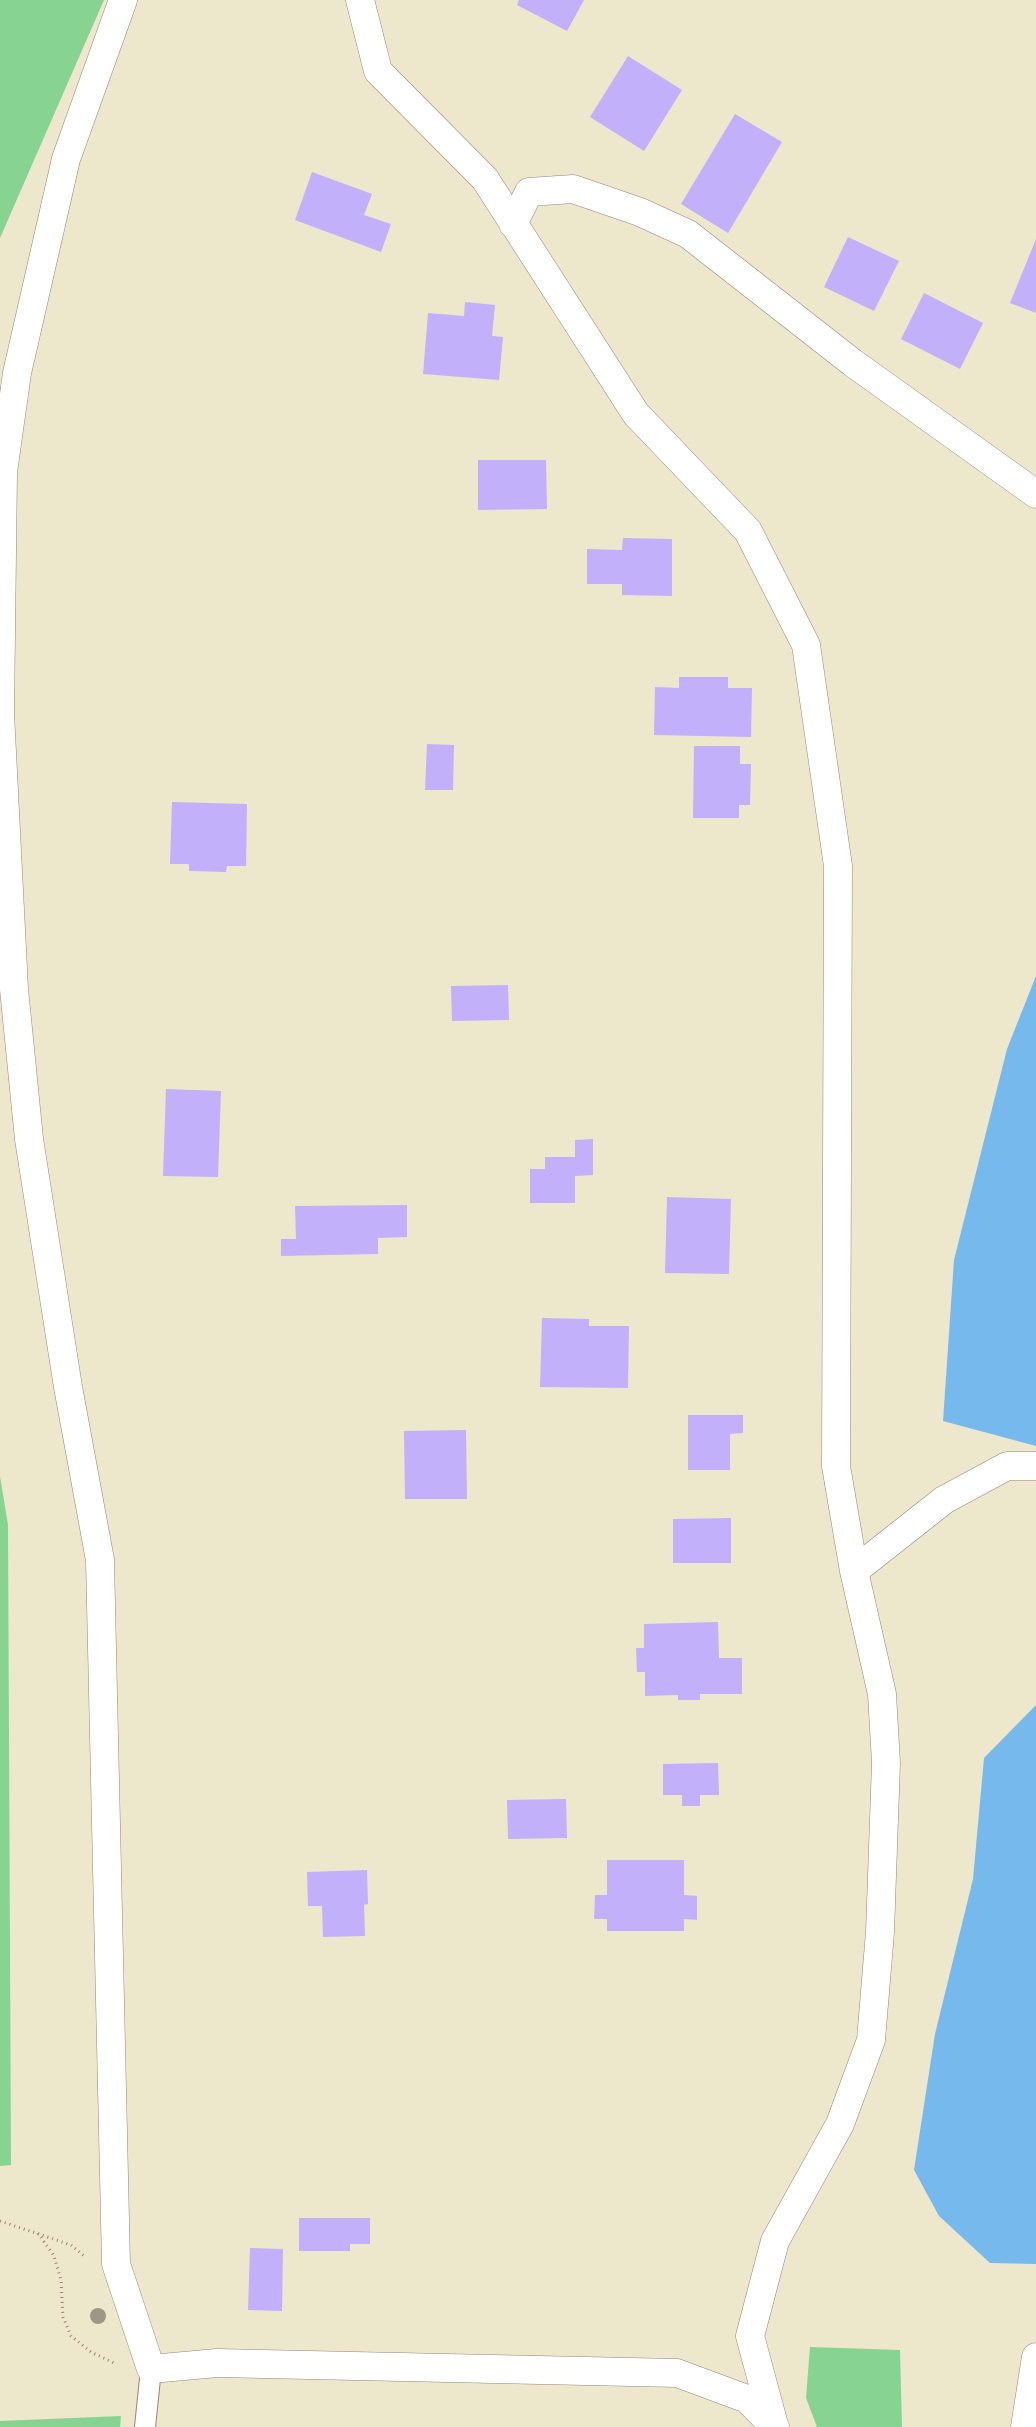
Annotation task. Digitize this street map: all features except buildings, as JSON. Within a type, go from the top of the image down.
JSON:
[{"type":"street","points":[[123,0],[66,159],[17,373],[3,472],[0,713],[14,989],[29,1138],[68,1388],[100,1560],[116,2264],[151,2369],[217,2363],[678,2372],[747,2399],[774,2427]]},
{"type":"street","points":[[360,0],[378,71],[485,179],[636,414],[748,531],[806,645],[838,866],[836,1466],[854,1572],[882,1694],[886,1763],[880,1932],[871,2040],[840,2124],[775,2240],[750,2336],[774,2427]]},
{"type":"street","points":[[514,224],[529,192],[573,188],[640,212],[688,234],[853,362],[1036,494]]},
{"type":"street","points":[[854,1572],[944,1500],[1008,1466],[1036,1466]]},
{"type":"street","points":[[1025,2427],[1036,2357]]},
{"type":"lane","points":[[145,2427],[151,2369]]},
{"type":"path","points":[[0,2221],[38,2233],[54,2256],[61,2280],[63,2318],[71,2336],[91,2352],[118,2365],[151,2369]]},
{"type":"green space","points":[[0,0],[104,0],[0,238]]},
{"type":"green space","points":[[0,1476],[8,1525],[11,2165],[0,2166]]},
{"type":"green space","points":[[810,2347],[900,2350],[902,2427],[817,2427],[806,2398]]},
{"type":"green space","points":[[121,2416],[120,2427],[0,2427],[0,2421]]},
{"type":"water","points":[[1036,976],[1036,1446],[943,1421],[954,1260],[1007,1049]]},
{"type":"water","points":[[1036,1705],[1036,2264],[990,2263],[939,2216],[914,2170],[935,2034],[973,1879],[984,1758]]}]
